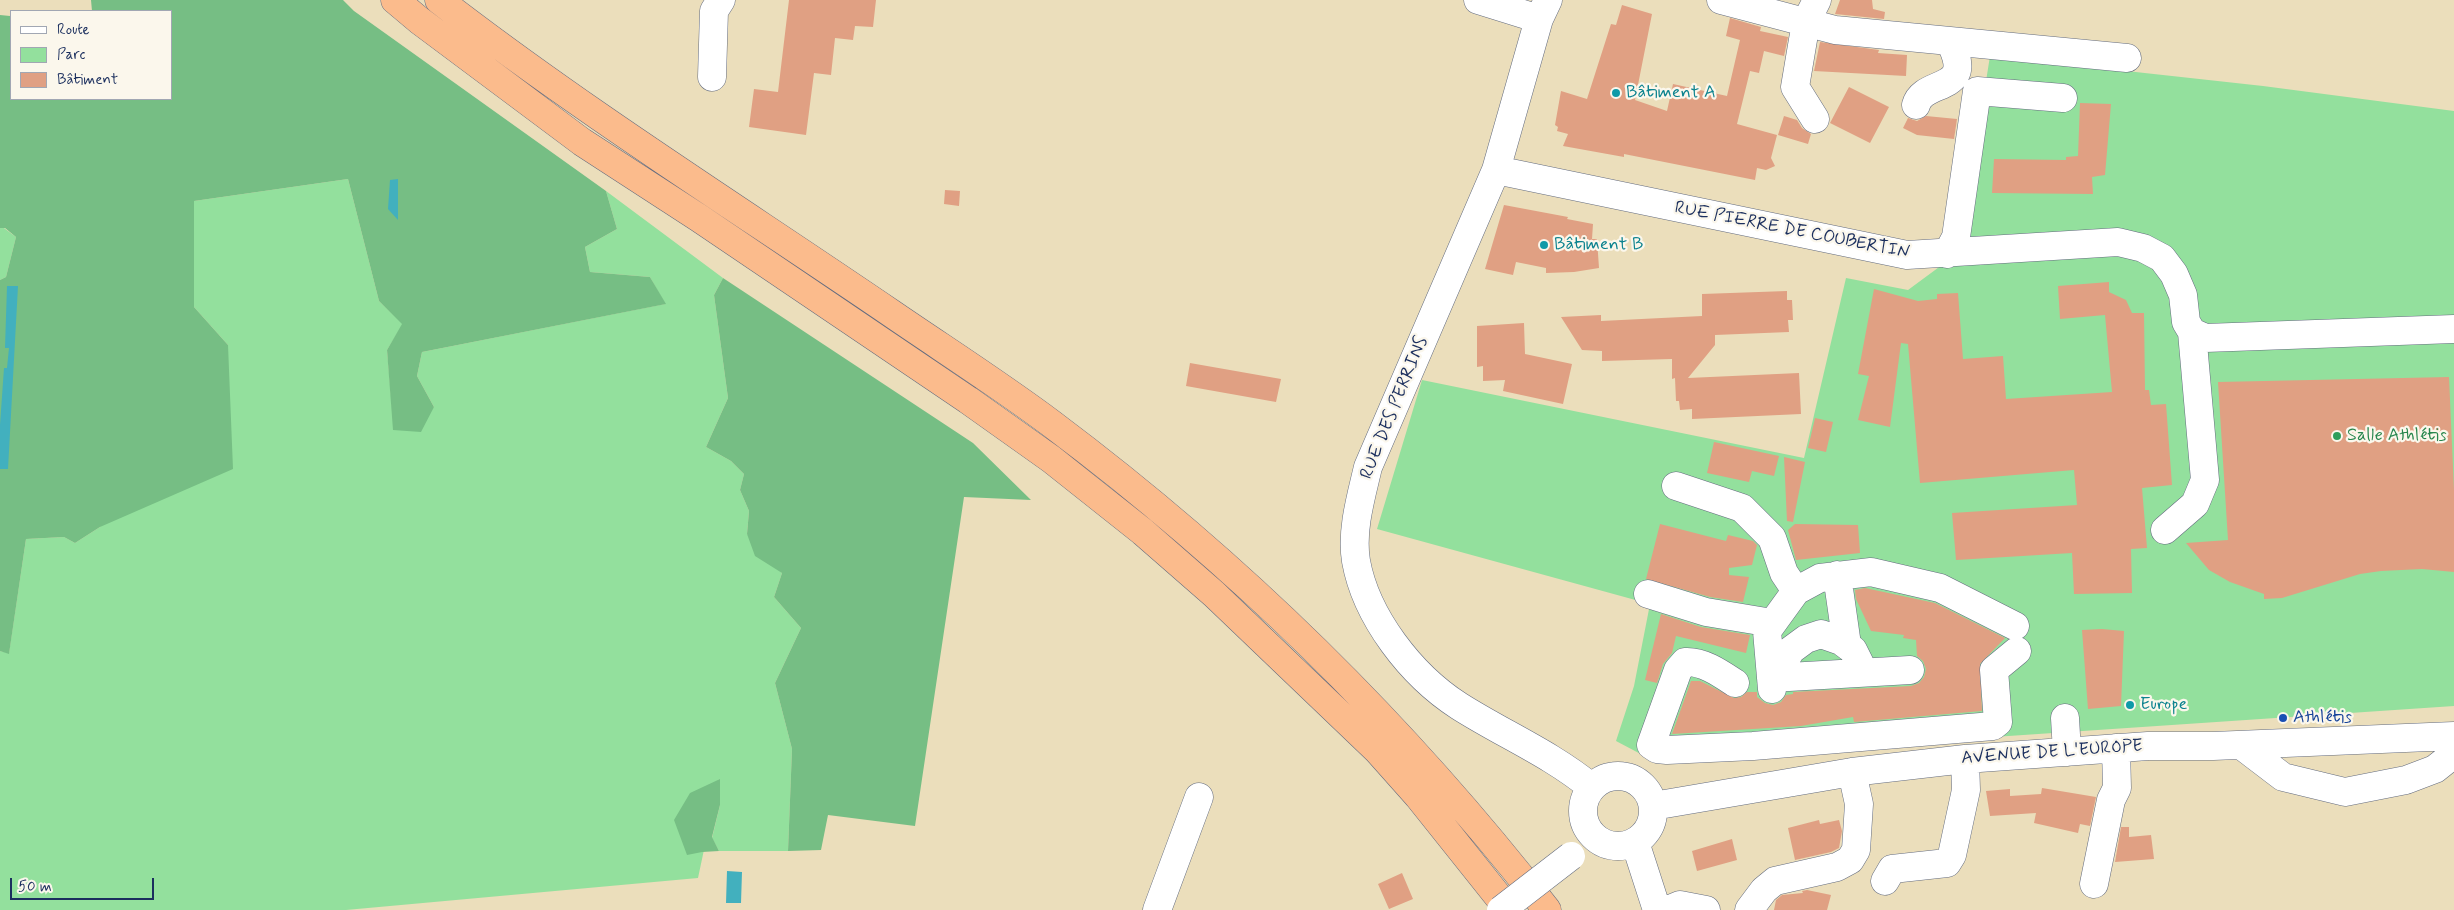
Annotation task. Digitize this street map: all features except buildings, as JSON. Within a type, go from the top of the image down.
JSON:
[{"type":"highway","points":[[395,0],[420,22],[582,142],[699,218],[968,400],[1051,459],[1142,532],[1249,626],[1378,751],[1418,796],[1509,910]]},
{"type":"highway","points":[[439,0],[564,92],[1051,423],[1181,526],[1313,645],[1389,725],[1481,827],[1547,910]]},
{"type":"street","points":[[712,77],[714,11],[721,0]]},
{"type":"street","points":[[1478,0],[1543,10]]},
{"type":"street","points":[[1721,0],[1787,18],[1811,11]]},
{"type":"street","name":"RUE DES PERRINS","points":[[1543,10],[1496,170],[1368,467],[1356,519],[1356,560],[1371,609],[1392,642],[1420,673],[1458,705],[1568,768],[1591,787]]},
{"type":"street","points":[[1811,11],[1835,30],[2127,58]]},
{"type":"street","points":[[1811,11],[1795,87],[1815,118]]},
{"type":"street","points":[[1916,105],[1918,97],[1924,92],[1946,84],[1953,77],[1958,66],[1957,55],[1950,42]]},
{"type":"street","points":[[1947,254],[1956,237],[1977,91],[2063,98]]},
{"type":"street","name":"RUE PIERRE DE COUBERTIN","points":[[1496,170],[1907,255],[2118,242],[2143,248],[2162,258],[2174,274],[2183,295],[2186,322],[2192,332],[2205,480],[2195,504],[2165,530]]},
{"type":"street","points":[[2192,332],[2205,338],[2213,338],[2454,329]]},
{"type":"street","points":[[1676,486],[1742,508],[1772,538],[1784,573],[1796,591]]},
{"type":"street","points":[[1735,683],[1720,672],[1695,662],[1685,662],[1678,670],[1651,745],[1657,749],[1668,750],[1753,746],[1993,726],[1998,722],[1994,670],[2016,639],[1940,588],[1871,572],[1837,575],[1820,578],[1796,591],[1767,630],[1776,681]]},
{"type":"street","points":[[1837,575],[1847,645]]},
{"type":"street","points":[[1648,594],[1706,612],[1772,623]]},
{"type":"street","points":[[1776,681],[1790,650],[1806,639],[1821,634],[1841,641],[1853,650],[1864,672]]},
{"type":"street","points":[[1776,681],[1864,672],[1910,670]]},
{"type":"street","points":[[2066,718],[2067,752]]},
{"type":"street","name":"AVENUE DE L'EUROPE","points":[[1653,806],[1852,772],[1964,759],[2116,748],[2454,736]]},
{"type":"street","points":[[2240,745],[2283,777],[2345,792],[2406,780],[2435,769],[2454,754]]},
{"type":"street","points":[[2094,884],[2112,800],[2117,788],[2116,748]]},
{"type":"street","points":[[1885,881],[1892,869],[1946,863],[1952,855],[1966,790],[1964,759]]},
{"type":"street","points":[[1749,910],[1764,890],[1774,882],[1837,867],[1850,860],[1856,850],[1859,804],[1852,772]]},
{"type":"street","points":[[1623,776],[1643,786],[1653,806],[1649,826],[1635,842],[1626,845],[1606,844],[1590,833],[1582,814],[1583,804],[1591,787],[1606,778],[1623,776]]},
{"type":"street","points":[[1157,910],[1198,797]]},
{"type":"street","points":[[1502,910],[1571,856],[1590,833]]},
{"type":"street","points":[[1635,842],[1657,910]]},
{"type":"street","points":[[1668,910],[1680,906],[1706,910]]},
{"type":"green space","points":[[91,0],[343,0],[354,11],[606,191],[617,229],[585,247],[590,272],[650,277],[666,304],[422,352],[417,376],[434,407],[421,432],[393,430],[387,350],[402,324],[379,301],[348,179],[194,201],[194,307],[228,345],[233,469],[100,527],[75,543],[64,537],[26,539],[9,654],[0,651],[0,280],[6,277],[16,237],[5,228],[0,228],[0,15],[10,16],[10,100],[172,100],[172,10],[92,10]]},
{"type":"green space","points":[[1990,56],[2263,86],[2454,111],[2454,706],[1652,760],[1616,741],[1634,686],[1650,604],[1377,529],[1422,380],[1804,458],[1846,278],[1908,290],[1950,259],[1961,239]]},
{"type":"green space","points":[[348,179],[379,301],[403,324],[387,350],[394,430],[434,407],[417,376],[422,352],[665,304],[650,277],[590,272],[585,247],[617,229],[606,191],[723,278],[714,295],[728,398],[706,447],[731,461],[744,474],[740,490],[749,511],[747,534],[782,573],[774,597],[801,628],[775,683],[792,749],[788,851],[719,851],[712,838],[720,805],[719,779],[698,878],[346,910],[0,910],[0,651],[9,653],[26,539],[64,537],[75,543],[100,527],[228,345],[194,307],[194,201]]},
{"type":"green space","points":[[0,228],[4,228],[16,237],[6,277],[0,280]]},
{"type":"green space","points":[[723,278],[973,443],[1031,500],[964,497],[915,826],[828,815],[821,850],[788,851],[792,749],[775,683],[801,628],[774,597],[782,573],[755,556],[747,534],[749,511],[740,490],[744,474],[731,461],[706,447],[728,398],[714,295]]},
{"type":"green space","points":[[720,779],[720,805],[712,837],[719,851],[687,855],[674,820],[690,793]]},
{"type":"water","points":[[398,179],[398,220],[388,209],[390,180]]},
{"type":"water","points":[[7,286],[18,286],[8,469],[0,469],[0,425],[4,368],[7,368],[9,348],[5,348]]},
{"type":"water","points":[[727,871],[742,872],[741,903],[726,903]]},
{"type":"place","name":"Bâtiment A","points":[[1616,93]]},
{"type":"place","name":"Bâtiment B","points":[[1544,245]]},
{"type":"place","name":"Salle Athlétis","points":[[2337,436]]},
{"type":"place","name":"Europe","points":[[2130,705]]},
{"type":"place","name":"Athlétis","points":[[2283,718]]}]
